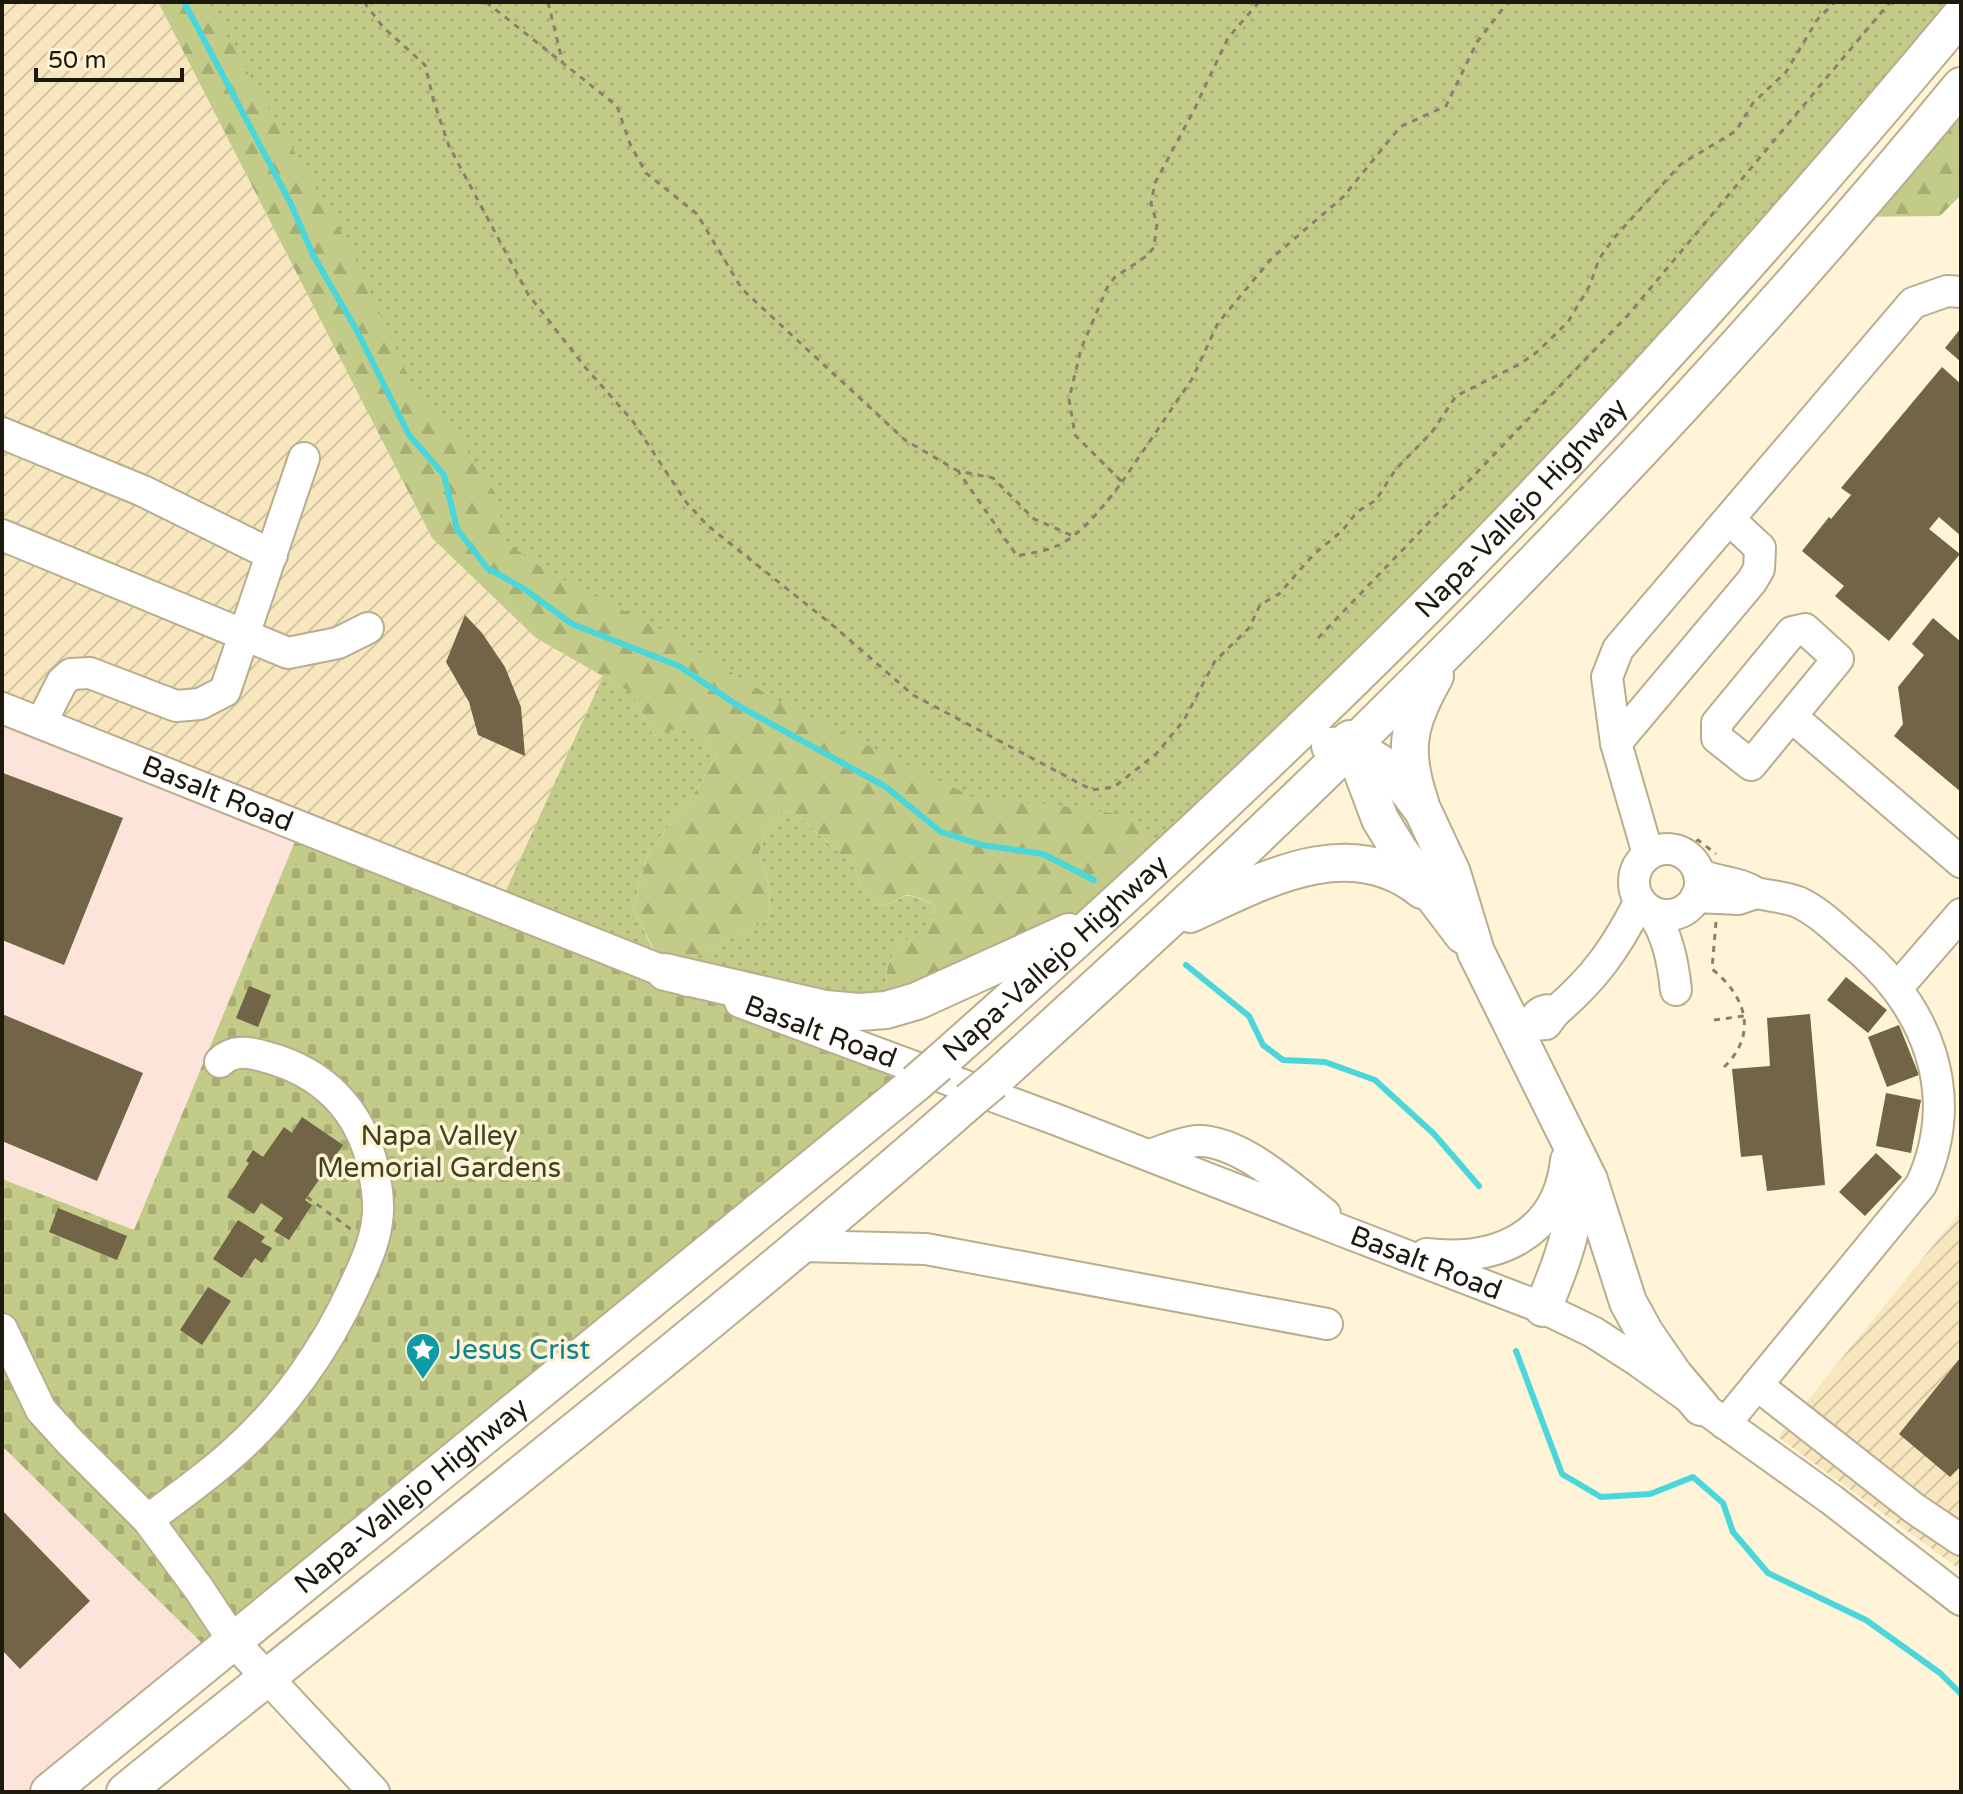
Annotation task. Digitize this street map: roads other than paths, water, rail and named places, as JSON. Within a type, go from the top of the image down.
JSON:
[{"type":"main road","name":"Napa-Vallejo Highway","points":[[49,1792],[927,1074],[1107,914],[1422,611],[1626,398],[1814,187],[1961,15]]},
{"type":"main road","name":"Napa-Vallejo Highway","points":[[125,1792],[801,1246],[981,1091],[1163,926],[1351,745],[1557,538],[1752,329],[1961,86]]},
{"type":"main road","points":[[1455,642],[1416,710],[1409,736],[1408,759],[1423,811],[1452,873],[1476,952]]},
{"type":"main road","points":[[1360,671],[1351,705],[1351,745],[1380,819],[1444,912],[1535,1024],[1549,1096],[1572,1166],[1574,1202],[1568,1240],[1543,1308]]},
{"type":"main road","points":[[1280,749],[1351,745],[1380,763],[1402,783],[1423,811]]},
{"type":"main road","points":[[1163,926],[1277,875],[1342,861],[1371,864],[1396,873],[1419,888],[1444,912]]},
{"type":"main road","points":[[665,972],[825,1009],[859,1012],[886,1010],[917,1001],[1107,914]]},
{"type":"main road","points":[[1562,1131],[1589,1180],[1628,1302],[1674,1375],[1713,1415]]},
{"type":"street","points":[[1648,854],[1616,743],[1607,677],[1618,649],[1913,303],[1947,291],[1961,292]]},
{"type":"street","points":[[2,433],[143,491],[272,555]]},
{"type":"street","points":[[41,723],[62,682],[71,674],[90,673],[176,706],[200,704],[225,691],[304,458]]},
{"type":"street","points":[[1616,743],[1759,569],[1760,548],[1730,520]]},
{"type":"street","points":[[2,535],[288,653],[338,643],[368,628]]},
{"type":"street","name":"Basalt Road","points":[[2,708],[665,972],[1543,1308],[1593,1332],[1713,1415],[1832,1500],[1961,1600]]},
{"type":"street","points":[[1792,717],[1961,862]]},
{"type":"street","points":[[1672,957],[1695,892],[1688,857],[1678,851],[1658,850],[1648,854],[1635,871],[1635,892],[1646,906],[1672,957],[1676,990]]},
{"type":"street","points":[[1695,892],[1738,899],[1756,893],[1797,902],[1866,954],[1898,987],[1915,1011],[1930,1042],[1945,1091],[1943,1132],[1929,1172]]},
{"type":"street","points":[[1646,906],[1667,915],[1676,914],[1695,892]]},
{"type":"street","points":[[1535,1024],[1585,987],[1646,906]]},
{"type":"street","points":[[1898,987],[1961,914]]},
{"type":"street","points":[[148,1520],[231,1455],[279,1405],[319,1353],[335,1326],[368,1258],[377,1223],[379,1194],[369,1147],[351,1112],[328,1089],[286,1062],[251,1053],[231,1054],[220,1062]]},
{"type":"street","points":[[1395,1251],[1468,1256],[1496,1251],[1520,1239],[1553,1206],[1563,1185],[1566,1162],[1562,1131]]},
{"type":"street","points":[[1713,1415],[1757,1385],[1961,1134]]},
{"type":"street","points":[[801,1246],[926,1249],[1327,1324]]},
{"type":"street","points":[[2,1329],[41,1410],[148,1520],[234,1642],[374,1792]]},
{"type":"street","points":[[1757,1385],[1915,1509],[1961,1540]]},
{"type":"waterway","points":[[184,2],[409,435],[444,475],[457,529],[487,568],[523,588],[572,624],[679,666],[737,705],[886,787],[941,832],[982,845],[1043,854],[1094,880]]},
{"type":"waterway","points":[[1186,965],[1249,1016],[1263,1045],[1283,1060],[1325,1062],[1375,1080],[1434,1134],[1479,1186]]},
{"type":"waterway","points":[[1516,1351],[1562,1474],[1601,1497],[1650,1494],[1693,1477],[1723,1503],[1733,1532],[1768,1573],[1866,1620],[1940,1673],[1961,1694]]},
{"type":"place","name":"Jesus Crist","points":[[423,1381]]},
{"type":"park label","name":"Napa Valley Memorial Gardens","points":[[439,1152]]}]
